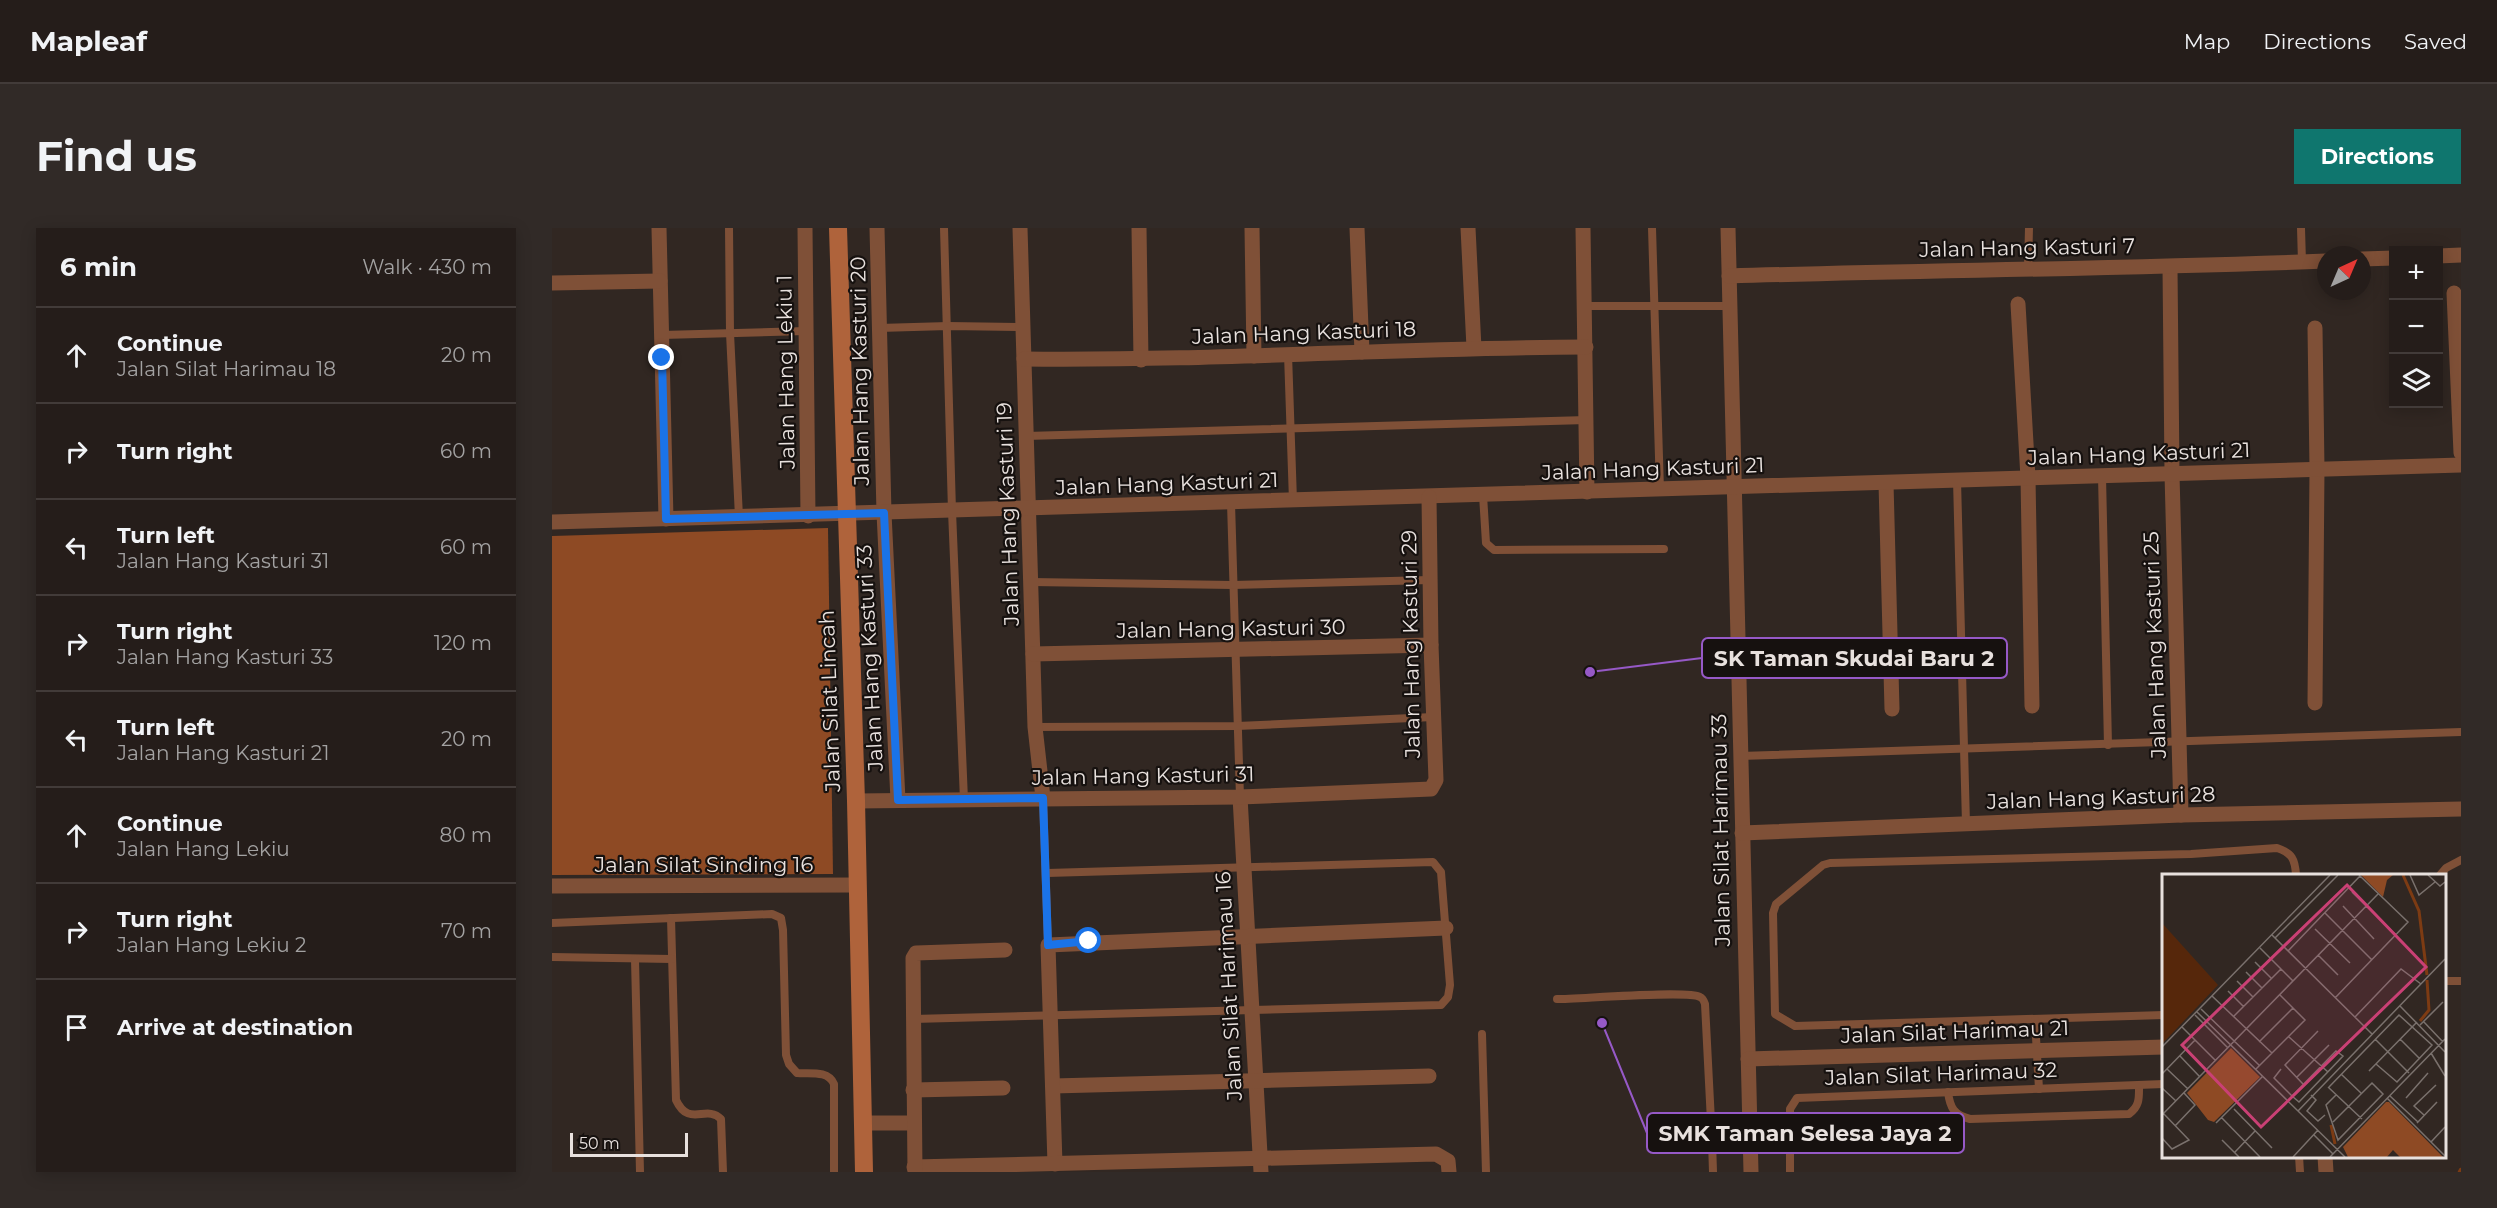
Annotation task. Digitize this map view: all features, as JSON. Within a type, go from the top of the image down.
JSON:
[{"type":"street","points":[[659,228],[666,519]]},
{"type":"street","name":"Jalan Hang Lekiu 1","points":[[805,228],[808,516]]},
{"type":"street","name":"Jalan Silat Lincah","points":[[838,228],[864,1172]]},
{"type":"street","name":"Jalan Hang Kasturi 20","points":[[877,228],[884,513]]},
{"type":"street","name":"Jalan Hang Kasturi 19","points":[[1020,228],[1035,727],[1043,798]]},
{"type":"street","points":[[1139,228],[1141,360]]},
{"type":"street","points":[[1252,228],[1254,356]]},
{"type":"street","points":[[1357,228],[1362,352]]},
{"type":"street","points":[[1468,228],[1474,348]]},
{"type":"street","points":[[1583,228],[1587,492]]},
{"type":"street","name":"Jalan Silat Harimau 33","points":[[1728,228],[1751,1172]]},
{"type":"street","points":[[2443,256],[2461,255]]},
{"type":"street","points":[[2371,259],[2389,258]]},
{"type":"street","name":"Jalan Hang Kasturi 7","points":[[1729,276],[2028,268],[2170,267],[2317,261]]},
{"type":"street","name":"Jalan Hang Kasturi 25","points":[[2170,267],[2172,474],[2181,815]]},
{"type":"street","points":[[552,283],[660,281]]},
{"type":"street","points":[[2454,293],[2461,453]]},
{"type":"street","points":[[2018,304],[2028,478],[2032,706]]},
{"type":"street","points":[[2315,328],[2317,469],[2315,703]]},
{"type":"street","name":"Jalan Hang Kasturi 18","points":[[1024,359],[1141,360],[1474,348],[1586,347]]},
{"type":"street","name":"Jalan Hang Kasturi 21","points":[[552,522],[2461,465]]},
{"type":"street","points":[[1886,483],[1892,709]]},
{"type":"street","name":"Jalan Hang Kasturi 29","points":[[1429,497],[1436,780],[1431,789]]},
{"type":"street","name":"Jalan Hang Kasturi 33","points":[[884,513],[898,800]]},
{"type":"street","name":"Jalan Hang Kasturi 30","points":[[1033,654],[1431,645]]},
{"type":"street","name":"Jalan Hang Kasturi 31","points":[[855,801],[1240,797],[1431,789]]},
{"type":"street","name":"Jalan Silat Harimau 16","points":[[1240,797],[1261,1166]]},
{"type":"street","name":"Jalan Hang Kasturi 28","points":[[1742,833],[2181,815],[2461,809]]},
{"type":"street","name":"Jalan Silat Sinding 16","points":[[552,886],[856,885]]},
{"type":"street","points":[[1055,1164],[1048,945],[1066,942],[1446,928]]},
{"type":"street","points":[[1005,950],[916,953],[913,1019],[914,1169],[1055,1164],[1261,1166],[1437,1154],[1448,1161],[1449,1172]]},
{"type":"street","name":"Jalan Silat Harimau 21","points":[[1748,1059],[2162,1047]]},
{"type":"street","points":[[1053,1086],[1429,1076]]},
{"type":"street","points":[[913,1090],[1003,1088]]},
{"type":"street","points":[[863,1123],[914,1122]]},
{"type":"street","points":[[2325,1157],[2326,1172]]},
{"type":"lane","points":[[729,228],[730,333],[739,517]]},
{"type":"lane","points":[[944,228],[952,511],[964,800]]},
{"type":"lane","points":[[1652,228],[1660,490]]},
{"type":"lane","points":[[2028,268],[2029,228]]},
{"type":"lane","points":[[2301,228],[2302,262]]},
{"type":"lane","points":[[1585,306],[1730,306]]},
{"type":"lane","points":[[879,328],[1023,327]]},
{"type":"lane","points":[[662,335],[806,331]]},
{"type":"lane","points":[[1288,354],[1293,501]]},
{"type":"lane","points":[[1026,436],[1587,420]]},
{"type":"lane","points":[[2102,476],[2108,745]]},
{"type":"lane","points":[[1957,480],[1966,824]]},
{"type":"lane","points":[[1483,495],[1486,543],[1494,550],[1664,549]]},
{"type":"lane","points":[[1231,503],[1240,797]]},
{"type":"lane","points":[[1031,582],[1233,585],[1430,580]]},
{"type":"lane","points":[[1035,727],[1237,726],[1433,717]]},
{"type":"lane","points":[[1740,756],[2461,732]]},
{"type":"lane","points":[[1043,798],[1048,945]]},
{"type":"lane","points":[[2162,1015],[1795,1026],[1775,1014],[1773,913],[1776,904],[1823,865],[1841,862],[2191,854],[2277,848],[2289,852],[2295,861],[2296,874]]},
{"type":"lane","points":[[2441,874],[2446,868],[2461,860]]},
{"type":"lane","points":[[913,1019],[1441,1005],[1448,997],[1450,985],[1441,872],[1433,862],[1047,873]]},
{"type":"lane","points":[[552,923],[772,914],[781,918],[786,1055],[789,1064],[797,1073],[825,1074],[831,1077],[834,1084],[834,1172]]},
{"type":"lane","points":[[671,918],[676,1100],[680,1109],[688,1115],[712,1115],[721,1119],[723,1172]]},
{"type":"lane","points":[[552,957],[672,959]]},
{"type":"lane","points":[[635,959],[640,1172]]},
{"type":"lane","points":[[1557,999],[1664,995],[1694,995],[1702,998],[1706,1004],[1713,1172]]},
{"type":"lane","points":[[2035,1020],[2039,1089]]},
{"type":"lane","points":[[1482,1034],[1486,1172]]},
{"type":"lane","name":"Jalan Silat Harimau 32","points":[[1790,1172],[1790,1108],[1797,1098],[2162,1084]]},
{"type":"lane","points":[[1948,1092],[1950,1106],[1959,1116],[1970,1119],[2129,1114],[2136,1109],[2139,1101],[2139,1085]]},
{"type":"lane","points":[[1712,1141],[1750,1141]]},
{"type":"lane","points":[[2299,1157],[2300,1172]]},
{"type":"shaded area","points":[[828,528],[833,874],[552,875],[552,536]]},
{"type":"place","name":"SK Taman Skudai Baru 2","points":[[1590,672]]},
{"type":"place","name":"SMK Taman Selesa Jaya 2","points":[[1602,1023]]},
{"type":"route","points":[[662,358],[666,519],[884,513],[898,800],[1043,798],[1048,945],[1089,941]]}]
